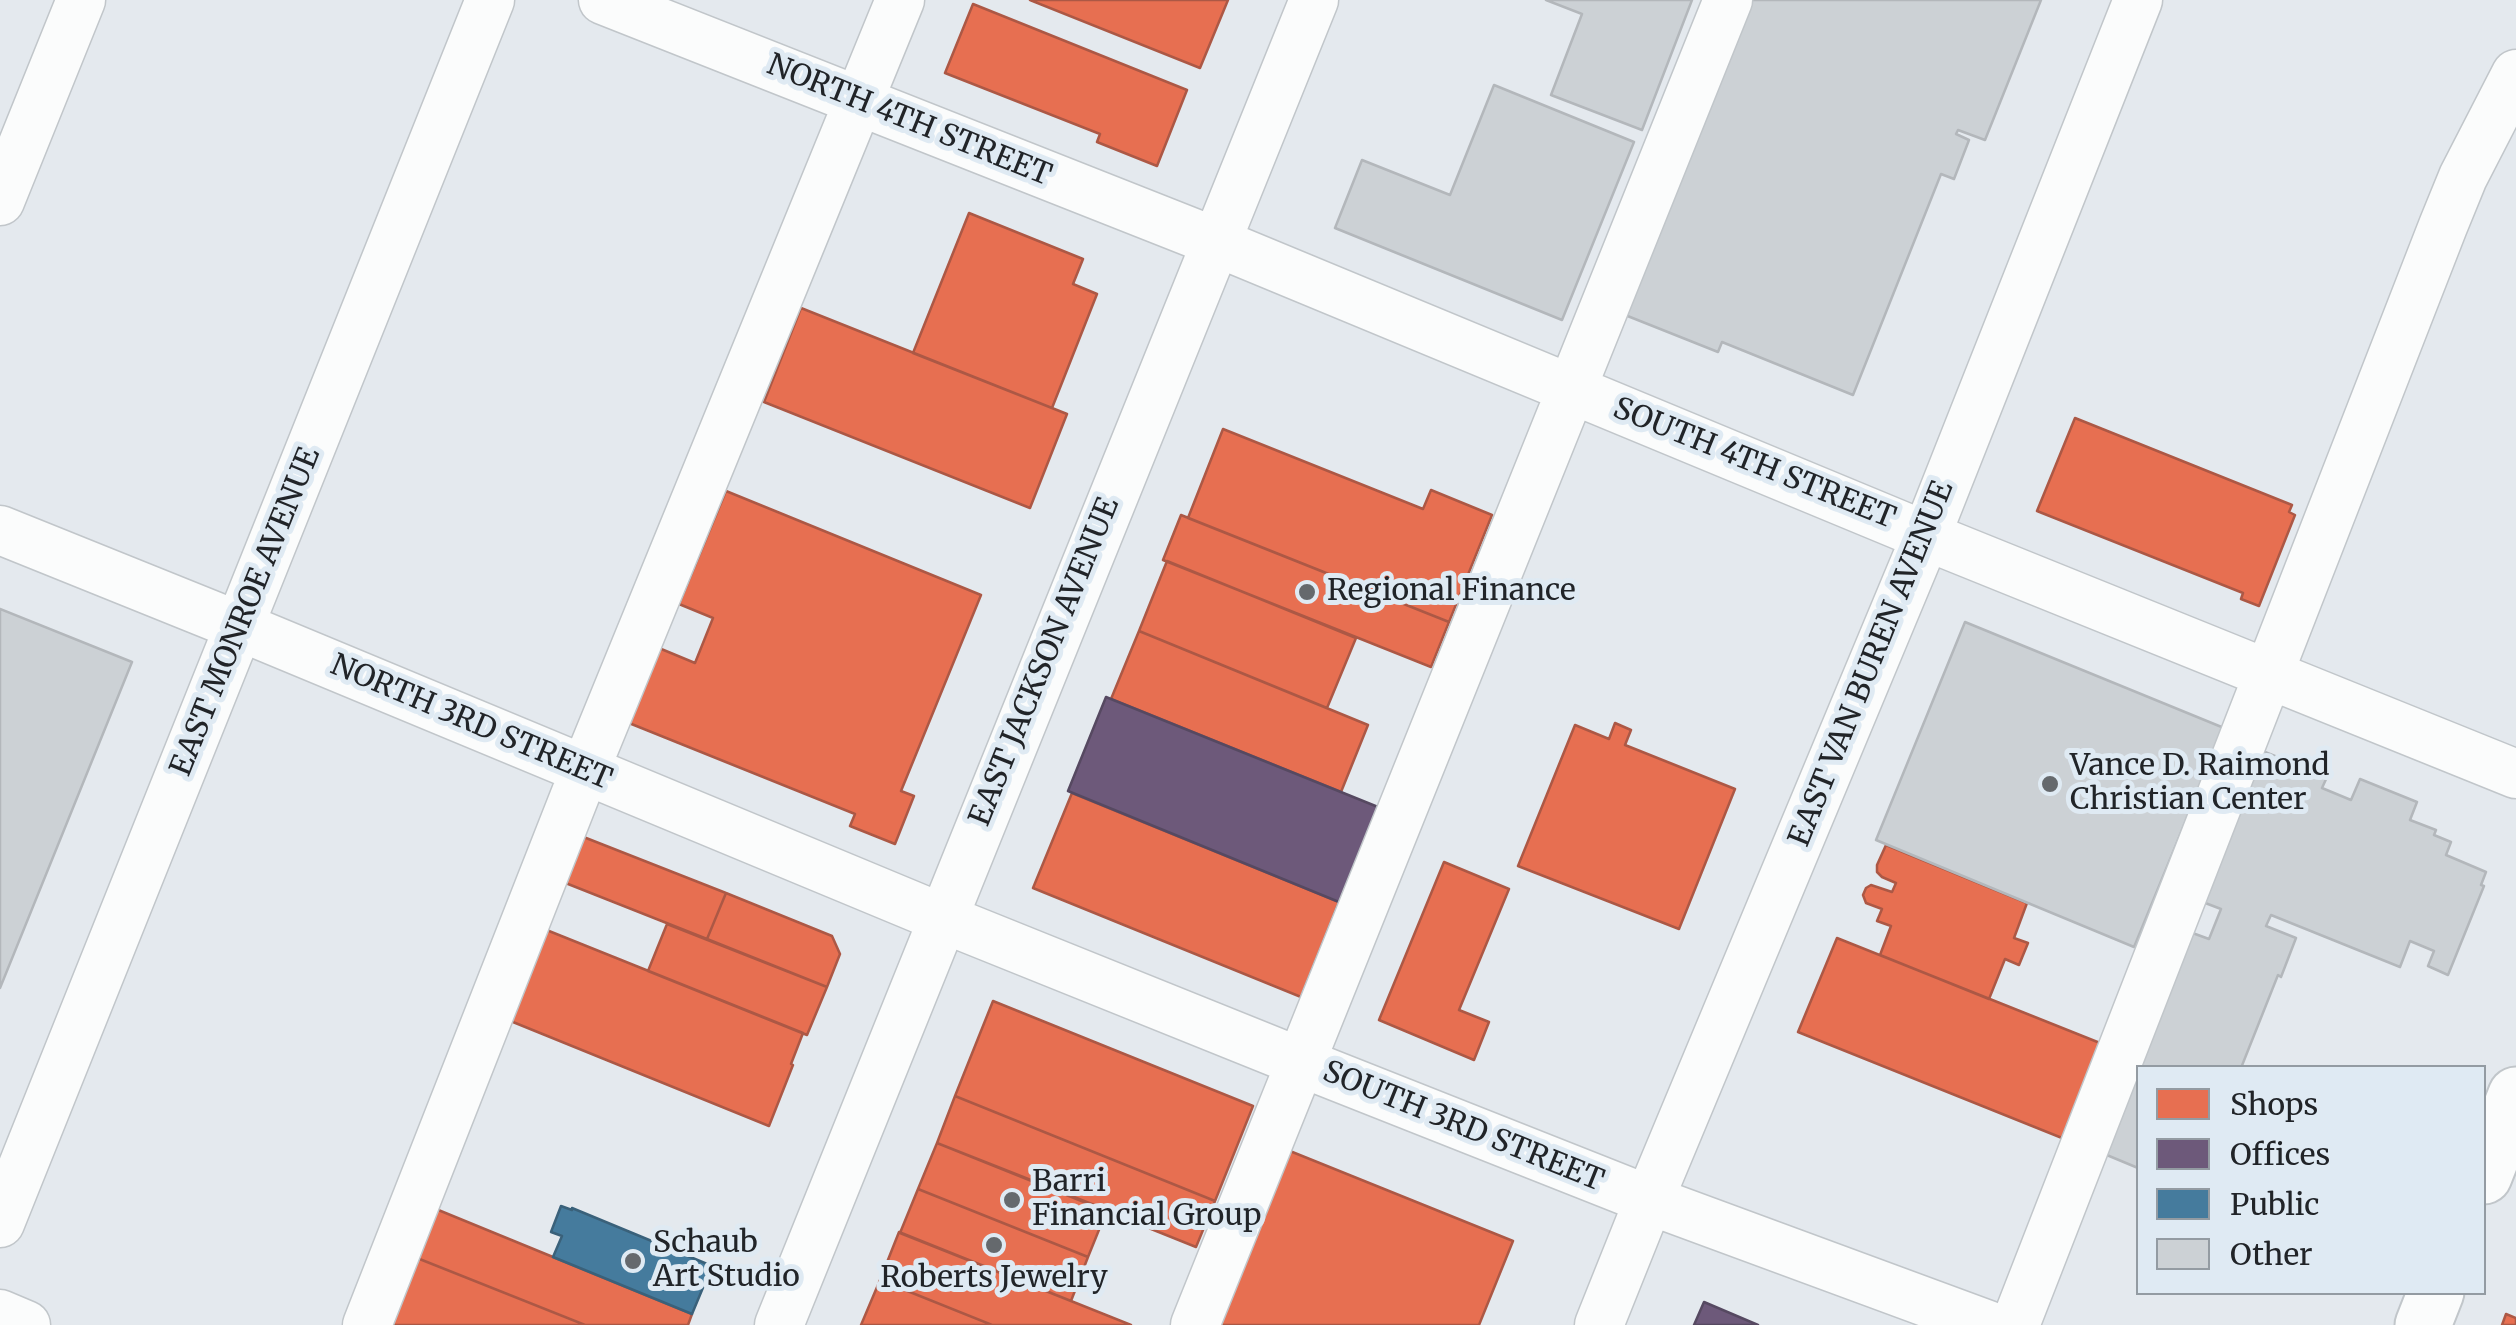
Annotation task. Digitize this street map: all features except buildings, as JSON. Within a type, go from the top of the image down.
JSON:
[{"type":"main road","points":[[2486,1171],[2516,1095]]},
{"type":"main road","points":[[2423,1325],[2435,1295]]},
{"type":"street","points":[[0,202],[81,0]]},
{"type":"street","name":"EAST MONROE AVENUE","points":[[0,1223],[490,0]]},
{"type":"street","name":"NORTH 4TH STREET","points":[[603,0],[1216,242]]},
{"type":"street","points":[[367,1325],[585,770],[900,0]]},
{"type":"street","name":"EAST JACKSON AVENUE","points":[[779,1325],[1314,0]]},
{"type":"street","points":[[1195,1325],[1728,0]]},
{"type":"street","name":"EAST VAN BUREN AVENUE","points":[[1599,1325],[1926,536],[2138,0]]},
{"type":"street","points":[[2016,1325],[2463,177],[2516,74]]},
{"type":"street","name":"SOUTH 4TH STREET","points":[[1216,242],[1926,536],[2516,774]]},
{"type":"street","name":"NORTH 3RD STREET","points":[[0,530],[942,918]]},
{"type":"street","name":"SOUTH 3RD STREET","points":[[942,918],[1649,1200],[1988,1325]]},
{"type":"street","points":[[0,1314],[26,1325]]},
{"type":"place","name":"Regional Finance","points":[[1307,592]]},
{"type":"place","name":"Vance D. Raimond Christian Center","points":[[2050,784]]},
{"type":"place","name":"Barri Financial Group","points":[[1012,1200]]},
{"type":"place","name":"Roberts Jewelry","points":[[994,1245]]},
{"type":"place","name":"Schaub Art Studio","points":[[633,1261]]}]
